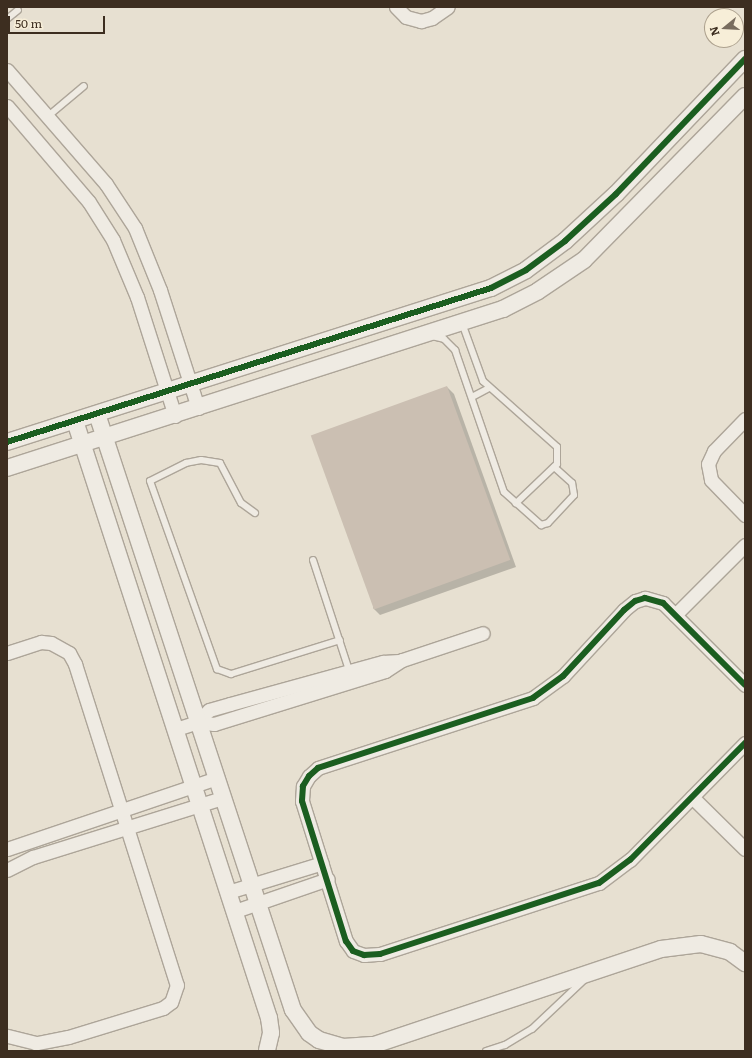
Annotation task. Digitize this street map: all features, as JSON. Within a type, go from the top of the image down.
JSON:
[{"type":"street","points":[[396,7],[406,17],[421,20],[432,18],[448,7]]},
{"type":"street","points":[[7,442],[97,414],[190,382],[491,288],[526,270],[565,241],[616,194],[745,59]]},
{"type":"street","points":[[7,70],[106,184],[135,228],[160,290],[198,408]]},
{"type":"street","points":[[7,468],[105,439],[503,309],[538,291],[584,260],[745,96]]},
{"type":"street","points":[[7,106],[89,202],[113,240],[137,297],[175,416]]},
{"type":"street","points":[[97,414],[197,722],[217,778],[293,1010],[301,1024],[309,1033],[329,1044],[343,1047],[372,1046]]},
{"type":"street","points":[[745,419],[714,451],[708,464],[712,480],[745,515]]},
{"type":"street","points":[[75,421],[269,1018],[272,1033],[267,1051]]},
{"type":"street","points":[[675,615],[745,545]]},
{"type":"street","points":[[745,685],[663,603],[653,599],[635,601],[624,610],[563,676],[533,698],[318,768],[309,776],[303,786],[302,801],[346,941],[353,951],[364,955],[380,954],[599,883],[630,860],[745,743]]},
{"type":"street","points":[[176,729],[197,722],[214,724],[351,676],[385,671],[402,660],[483,633]]},
{"type":"street","points":[[7,653],[41,642],[60,646],[69,654],[75,664],[178,985],[174,997],[163,1008],[49,1042],[36,1043],[7,1036]]},
{"type":"street","points":[[7,849],[217,778]]},
{"type":"street","points":[[692,797],[745,849]]},
{"type":"street","points":[[7,870],[33,857],[223,798]]},
{"type":"street","points":[[228,892],[322,863]]},
{"type":"street","points":[[235,911],[328,880]]},
{"type":"street","points":[[355,1051],[593,972],[683,945],[715,946],[745,963]]},
{"type":"lane","points":[[7,19],[18,10]]},
{"type":"lane","points":[[47,117],[84,86]]},
{"type":"lane","points":[[462,323],[479,372],[489,388],[552,440],[559,453],[554,467],[516,503]]},
{"type":"lane","points":[[426,334],[444,340],[455,350],[502,488],[539,524],[548,523],[574,495],[572,484],[554,467]]},
{"type":"lane","points":[[472,397],[489,388]]},
{"type":"lane","points":[[255,513],[241,503],[220,463],[201,460],[186,463],[150,481],[217,669],[231,674],[340,640]]},
{"type":"lane","points":[[313,560],[351,676]]},
{"type":"lane","points":[[486,1051],[505,1045],[532,1029],[593,972]]},
{"type":"building","points":[[447,386],[510,560],[374,609],[311,436]]},
{"type":"cycle path","points":[[7,442],[491,288],[526,270],[565,241],[616,194],[745,59]]},
{"type":"cycle path","points":[[745,685],[663,603],[645,598],[635,601],[624,610],[563,676],[533,698],[318,768],[309,776],[303,786],[302,801],[346,941],[353,951],[364,955],[380,954],[599,883],[630,860],[745,743]]}]
